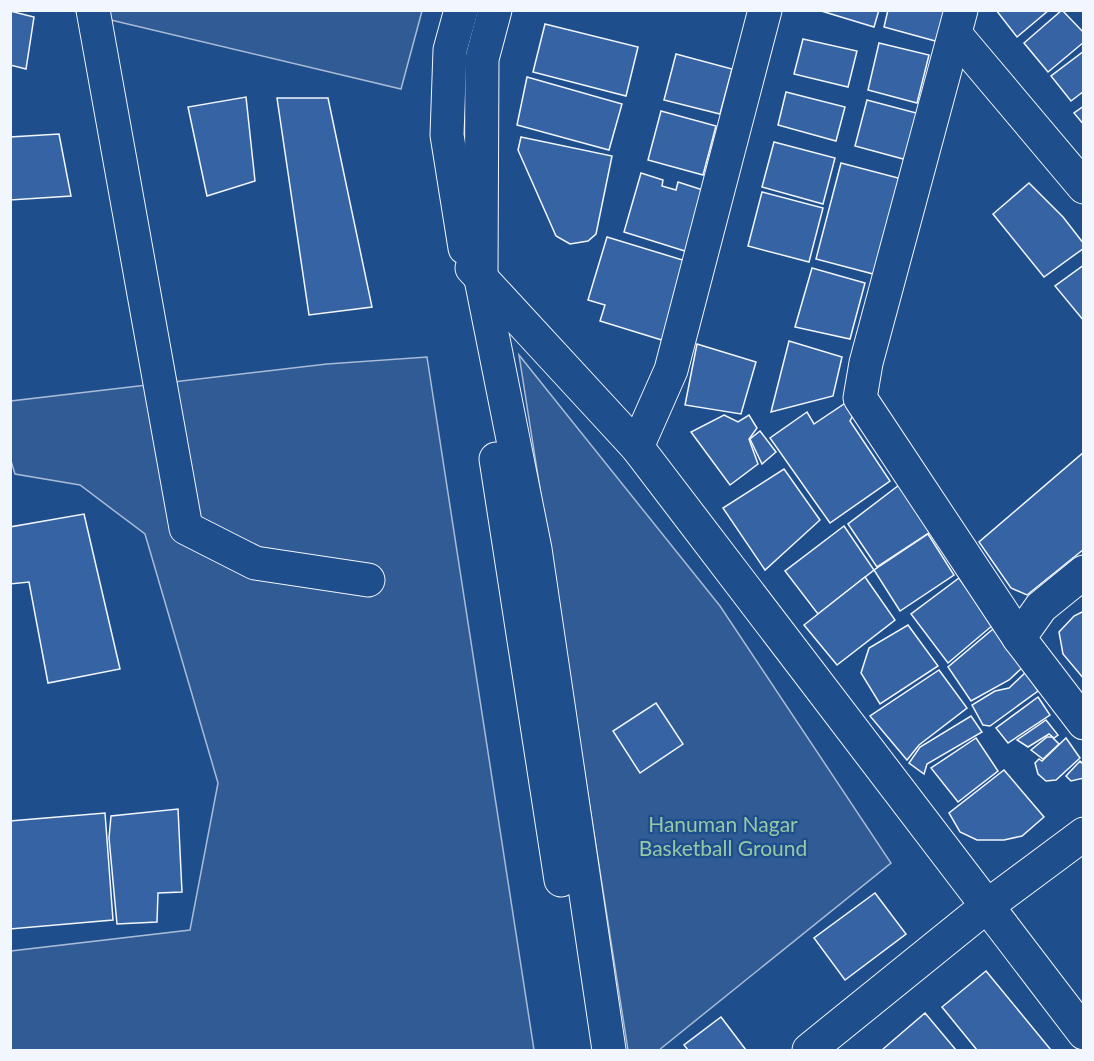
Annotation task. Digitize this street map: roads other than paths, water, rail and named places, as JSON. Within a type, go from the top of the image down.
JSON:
[{"type":"street","points":[[93,10],[186,528],[255,563],[368,580]]},
{"type":"street","points":[[461,10],[450,50],[447,135],[535,549],[609,1050]]},
{"type":"street","points":[[495,10],[482,59],[474,270],[508,543],[588,1050]]},
{"type":"street","points":[[637,447],[671,370],[765,10]]},
{"type":"street","points":[[958,22],[1083,188]]},
{"type":"street","points":[[958,22],[866,363],[860,398],[1019,638],[1083,723]]},
{"type":"street","points":[[474,270],[637,447],[1083,1033]]},
{"type":"street","points":[[1019,638],[1041,607],[1083,572]]},
{"type":"street","points":[[809,1050],[987,906],[1083,834]]},
{"type":"park label","name":"Hanuman Nagar Basketball Ground","points":[[723,837]]}]
